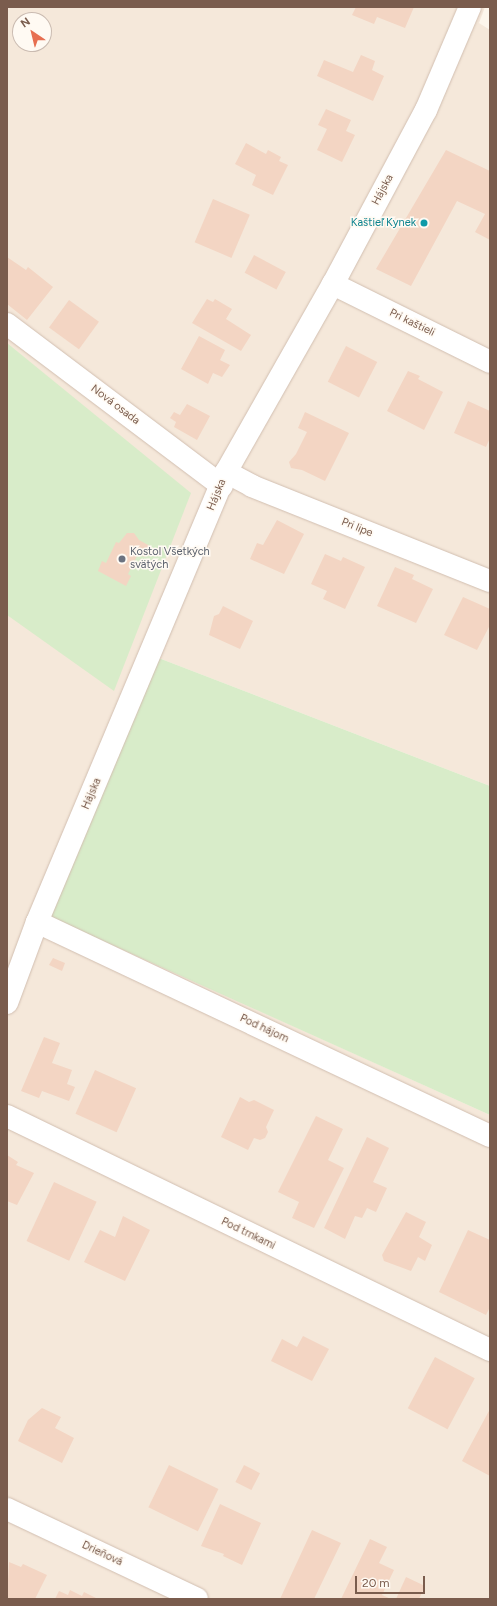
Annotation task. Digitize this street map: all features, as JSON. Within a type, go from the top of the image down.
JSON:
[{"type":"street","name":"Hájska","points":[[7,1003],[37,922],[224,479],[333,284],[426,110],[470,7]]},
{"type":"street","name":"Pri kaštieli","points":[[333,284],[490,362]]},
{"type":"street","name":"Nová osada","points":[[7,324],[224,479]]},
{"type":"street","name":"Pri lipe","points":[[224,479],[252,486],[490,581]]},
{"type":"street","name":"Pod hájom","points":[[37,922],[490,1136]]},
{"type":"street","name":"Pod trnkami","points":[[7,1116],[490,1350]]},
{"type":"street","name":"Drieňová","points":[[7,1509],[197,1599]]},
{"type":"shaded area","points":[[7,7],[485,7],[479,23],[490,30],[490,786],[156,657],[52,917],[490,1115],[490,1599],[7,1599]]},
{"type":"green space","points":[[7,343],[191,493],[114,691],[7,615]]},
{"type":"green space","points":[[156,657],[490,786],[490,1115],[50,917]]},
{"type":"building","points":[[356,7],[414,7],[405,28],[377,17],[374,24],[352,15]]},
{"type":"building","points":[[361,55],[375,61],[372,70],[384,76],[373,101],[317,76],[324,60],[353,72]]},
{"type":"building","points":[[326,109],[351,120],[346,131],[355,135],[342,162],[317,150],[327,129],[318,125]]},
{"type":"building","points":[[246,143],[266,154],[268,150],[281,157],[279,161],[288,165],[273,195],[252,185],[256,175],[235,164]]},
{"type":"building","name":"Kaštieľ Kynek","points":[[446,150],[490,171],[490,240],[475,232],[485,214],[457,201],[411,286],[376,269]]},
{"type":"building","points":[[213,199],[250,215],[231,258],[195,242]]},
{"type":"building","points":[[254,255],[286,272],[276,290],[245,273]]},
{"type":"building","points":[[7,257],[26,270],[28,267],[53,287],[27,320],[7,304]]},
{"type":"building","points":[[207,299],[213,302],[215,299],[232,309],[226,319],[251,335],[241,351],[192,323]]},
{"type":"building","points":[[69,300],[99,322],[79,349],[49,328]]},
{"type":"building","points":[[199,336],[225,350],[220,360],[230,365],[222,377],[213,373],[208,384],[181,369]]},
{"type":"building","points":[[346,346],[377,362],[359,398],[328,382]]},
{"type":"building","points":[[408,371],[420,376],[418,379],[443,392],[424,430],[387,411]]},
{"type":"building","points":[[468,401],[490,411],[490,438],[486,447],[454,433]]},
{"type":"building","points":[[187,404],[210,416],[197,440],[174,427],[176,422],[170,418],[174,412],[180,415]]},
{"type":"building","points":[[305,412],[349,433],[325,481],[302,470],[291,468],[289,462],[296,454],[307,432],[298,428]]},
{"type":"building","points":[[277,520],[304,534],[284,574],[250,559],[257,543],[263,545]]},
{"type":"building","name":"Kostol Všetkých svätých","points":[[127,533],[134,533],[139,540],[150,546],[145,557],[138,554],[128,574],[131,576],[126,586],[98,571],[102,561],[106,563],[116,542],[119,543]]},
{"type":"building","points":[[325,554],[341,561],[343,557],[365,567],[345,609],[323,599],[327,591],[311,584]]},
{"type":"building","points":[[395,567],[414,575],[412,579],[433,589],[416,623],[377,606]]},
{"type":"building","points":[[463,597],[490,609],[490,625],[477,650],[444,635]]},
{"type":"building","points":[[223,606],[253,621],[240,649],[209,635],[214,616],[219,614]]},
{"type":"building","points":[[53,958],[65,963],[62,971],[49,965]]},
{"type":"building","points":[[44,1037],[60,1043],[52,1063],[72,1070],[67,1084],[75,1087],[69,1101],[42,1091],[39,1098],[21,1091]]},
{"type":"building","points":[[95,1070],[136,1088],[117,1132],[75,1114]]},
{"type":"building","points":[[240,1097],[249,1102],[254,1100],[274,1110],[266,1127],[268,1132],[265,1138],[260,1140],[254,1138],[248,1150],[221,1137]]},
{"type":"building","points":[[316,1116],[343,1129],[328,1160],[344,1168],[314,1228],[292,1218],[299,1202],[278,1192]]},
{"type":"building","points":[[367,1137],[389,1148],[373,1182],[387,1188],[376,1212],[367,1208],[362,1218],[355,1216],[345,1239],[324,1228]]},
{"type":"building","points":[[7,1155],[18,1162],[16,1165],[34,1173],[17,1205],[7,1201]]},
{"type":"building","points":[[54,1182],[97,1202],[69,1261],[27,1241]]},
{"type":"building","points":[[406,1212],[426,1222],[419,1237],[432,1245],[425,1261],[418,1257],[411,1271],[384,1261],[382,1255]]},
{"type":"building","points":[[123,1216],[150,1230],[125,1281],[84,1262],[100,1230],[115,1237]]},
{"type":"building","points":[[468,1230],[490,1240],[490,1307],[486,1315],[439,1292]]},
{"type":"building","points":[[303,1336],[329,1349],[312,1381],[271,1361],[282,1339],[297,1347]]},
{"type":"building","points":[[435,1357],[475,1378],[448,1429],[408,1408]]},
{"type":"building","points":[[42,1408],[61,1417],[55,1428],[74,1438],[62,1463],[18,1441],[28,1420]]},
{"type":"building","points":[[490,1409],[490,1476],[462,1461]]},
{"type":"building","points":[[169,1465],[218,1489],[198,1531],[148,1507]]},
{"type":"building","points":[[244,1465],[260,1473],[251,1490],[235,1482]]},
{"type":"building","points":[[220,1504],[261,1523],[242,1565],[223,1556],[224,1554],[201,1546]]},
{"type":"building","points":[[312,1530],[341,1543],[314,1599],[280,1599]]},
{"type":"building","points":[[370,1539],[387,1547],[379,1563],[394,1570],[382,1595],[391,1599],[341,1599]]},
{"type":"building","points":[[9,1562],[21,1567],[23,1564],[47,1575],[35,1599],[7,1599]]},
{"type":"building","points":[[406,1577],[425,1586],[419,1599],[396,1599]]},
{"type":"building","points":[[70,1590],[82,1596],[84,1592],[98,1599],[55,1599],[59,1591],[68,1595]]},
{"type":"place","name":"Kaštieľ Kynek","points":[[424,223]]},
{"type":"place","name":"Kostol Všetkých svätých","points":[[122,559]]}]
